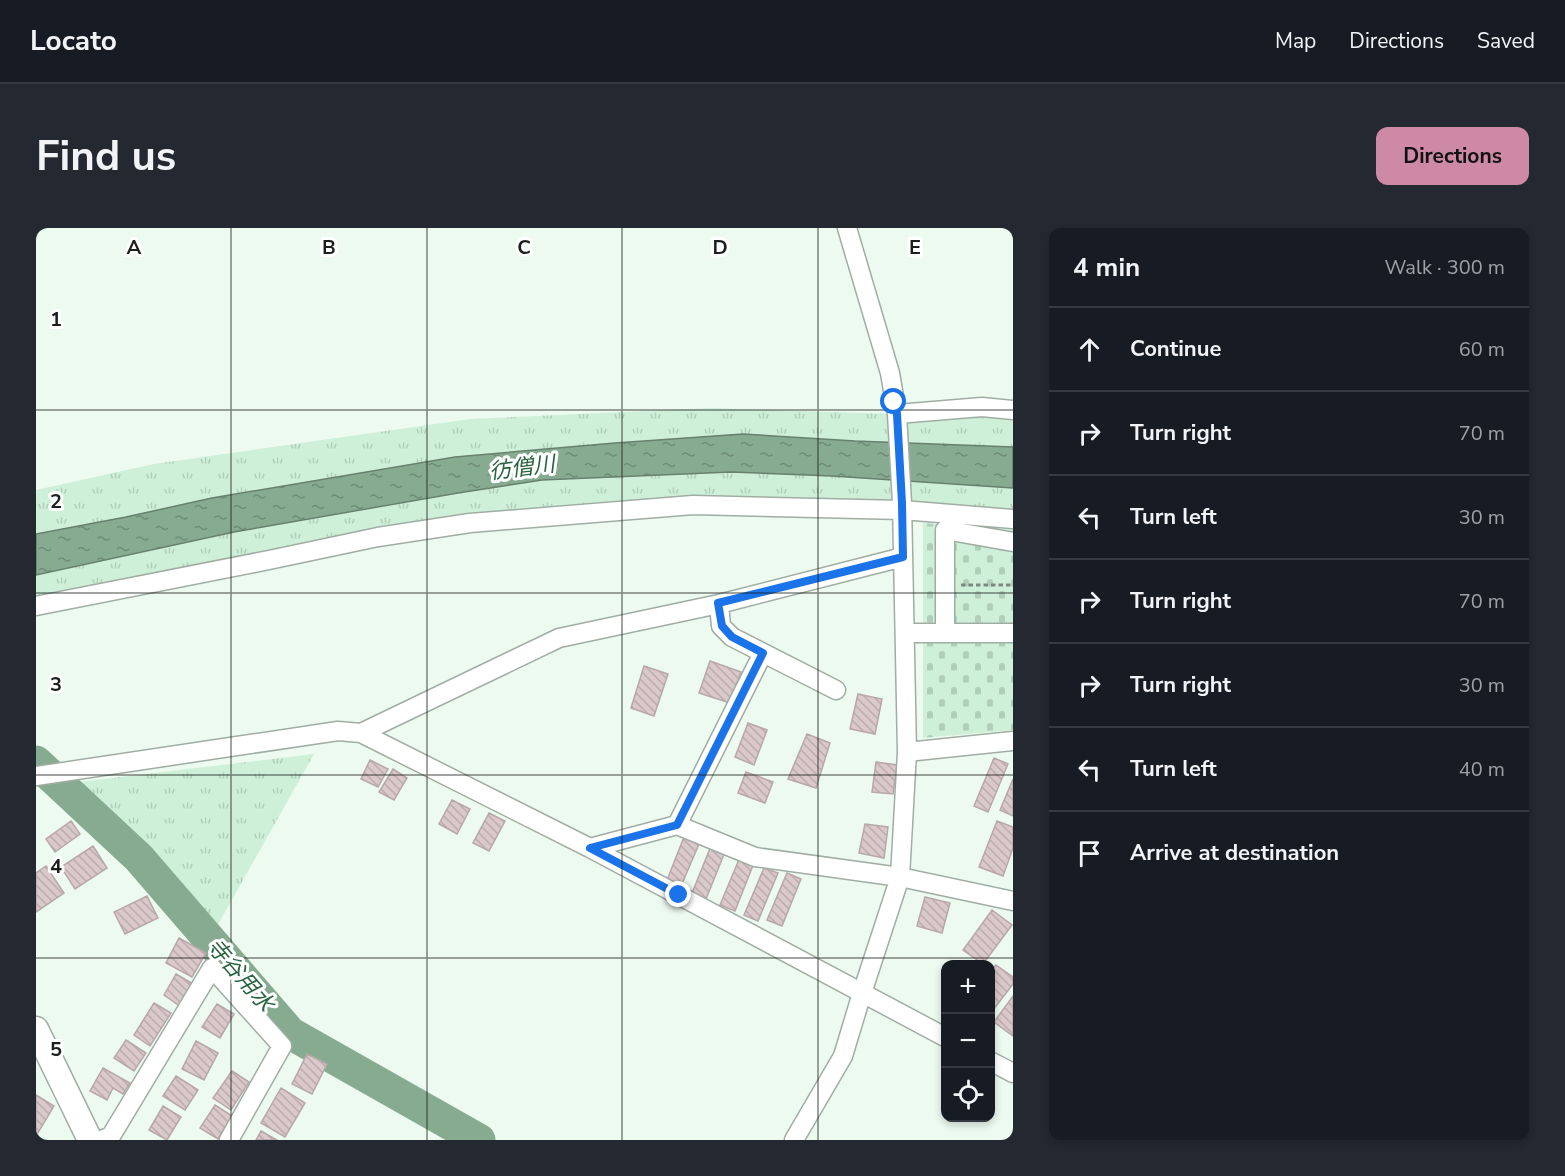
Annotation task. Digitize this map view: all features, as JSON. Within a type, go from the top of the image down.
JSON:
[{"type":"main road","points":[[36,1029],[90,1140]]},
{"type":"street","points":[[794,1140],[843,1056],[900,877],[907,752],[902,507],[897,414],[890,373],[847,228]]},
{"type":"street","points":[[897,414],[982,407],[1013,410]]},
{"type":"street","points":[[36,606],[378,537],[470,523],[693,505],[902,507],[1013,519]]},
{"type":"street","points":[[945,633],[945,530],[1013,542]]},
{"type":"street","points":[[361,733],[559,638],[718,603],[903,557]]},
{"type":"street","points":[[718,603],[722,626],[732,637],[836,690]]},
{"type":"street","points":[[905,633],[1013,633]]},
{"type":"street","points":[[677,825],[763,653]]},
{"type":"street","points":[[36,776],[338,730],[361,733],[590,848],[941,1035]]},
{"type":"street","points":[[907,752],[1013,741]]},
{"type":"street","points":[[590,848],[677,825],[755,857],[900,877],[1013,901]]},
{"type":"street","points":[[101,1140],[111,1136],[212,968],[282,1046],[229,1140]]},
{"type":"street","points":[[995,1064],[1013,1073]]},
{"type":"path","points":[[945,585],[1013,585]]},
{"type":"green space","points":[[712,408],[987,417],[1013,420],[1013,518],[732,506],[470,523],[36,600],[36,490],[154,464],[470,419]]},
{"type":"green space","points":[[923,523],[1013,530],[1013,730],[923,738]]},
{"type":"green space","points":[[314,754],[215,930],[79,782]]},
{"type":"water","name":"彷僧川","points":[[743,434],[1013,447],[1013,488],[731,472],[542,480],[234,532],[36,575],[36,534],[212,498],[455,457]]},
{"type":"building","points":[[710,661],[741,672],[730,703],[699,693]]},
{"type":"building","points":[[644,666],[668,674],[654,716],[631,708]]},
{"type":"building","points":[[858,694],[882,699],[875,734],[850,729]]},
{"type":"building","points":[[748,723],[767,730],[754,765],[735,757]]},
{"type":"building","points":[[807,734],[830,743],[816,788],[788,779]]},
{"type":"building","points":[[994,758],[1008,764],[988,812],[974,806]]},
{"type":"building","points":[[370,760],[388,769],[378,787],[361,779]]},
{"type":"building","points":[[876,762],[897,765],[893,794],[872,792]]},
{"type":"building","points":[[393,769],[407,778],[394,800],[379,792]]},
{"type":"building","points":[[746,772],[773,782],[765,803],[738,793]]},
{"type":"building","points":[[1013,779],[1013,816],[1000,810]]},
{"type":"building","points":[[452,800],[470,809],[457,834],[439,824]]},
{"type":"building","points":[[489,813],[505,821],[489,851],[473,843]]},
{"type":"building","points":[[71,821],[80,834],[55,852],[46,839]]},
{"type":"building","points":[[997,821],[1013,827],[1013,848],[1003,876],[979,867]]},
{"type":"building","points":[[865,824],[888,827],[884,858],[859,853]]},
{"type":"building","points":[[684,837],[699,844],[681,886],[667,880]]},
{"type":"building","points":[[93,846],[107,868],[75,889],[61,867]]},
{"type":"building","points":[[711,846],[725,852],[706,899],[692,893]]},
{"type":"building","points":[[740,857],[754,863],[735,911],[720,905]]},
{"type":"building","points":[[46,866],[64,893],[36,912],[36,873]]},
{"type":"building","points":[[764,868],[778,873],[758,921],[744,915]]},
{"type":"building","points":[[787,873],[801,879],[782,926],[767,920]]},
{"type":"building","points":[[147,896],[158,918],[125,934],[114,912]]},
{"type":"building","points":[[925,897],[950,903],[942,933],[917,926]]},
{"type":"building","points":[[992,910],[1012,925],[986,960],[977,960],[963,950]]},
{"type":"building","points":[[179,938],[206,953],[192,977],[166,963]]},
{"type":"building","points":[[995,966],[1013,977],[1013,984],[995,1007]]},
{"type":"building","points":[[176,974],[195,985],[181,1007],[164,995]]},
{"type":"building","points":[[1013,996],[1013,1036],[995,1021]]},
{"type":"building","points":[[154,1003],[171,1013],[150,1046],[134,1035]]},
{"type":"building","points":[[217,1004],[234,1014],[220,1038],[202,1027]]},
{"type":"building","points":[[126,1040],[146,1053],[134,1071],[114,1058]]},
{"type":"building","points":[[196,1041],[218,1053],[204,1080],[182,1069]]},
{"type":"building","points":[[307,1054],[327,1064],[312,1094],[292,1084]]},
{"type":"building","points":[[103,1068],[130,1083],[123,1094],[113,1088],[107,1100],[90,1091]]},
{"type":"building","points":[[232,1071],[249,1082],[231,1110],[213,1098]]},
{"type":"building","points":[[176,1076],[198,1090],[185,1110],[163,1096]]},
{"type":"building","points":[[281,1088],[305,1103],[285,1137],[261,1123]]},
{"type":"building","points":[[36,1095],[54,1106],[36,1136]]},
{"type":"building","points":[[215,1105],[232,1116],[218,1139],[200,1128]]},
{"type":"building","points":[[163,1106],[181,1117],[167,1140],[149,1130]]},
{"type":"building","points":[[261,1131],[277,1140],[256,1140]]},
{"type":"waterway","name":"寺谷用水","points":[[36,762],[139,858],[290,1033],[479,1140]]},
{"type":"route","points":[[679,895],[590,848],[677,825],[763,653],[732,637],[722,626],[718,603],[903,557],[897,414],[894,402]]}]
